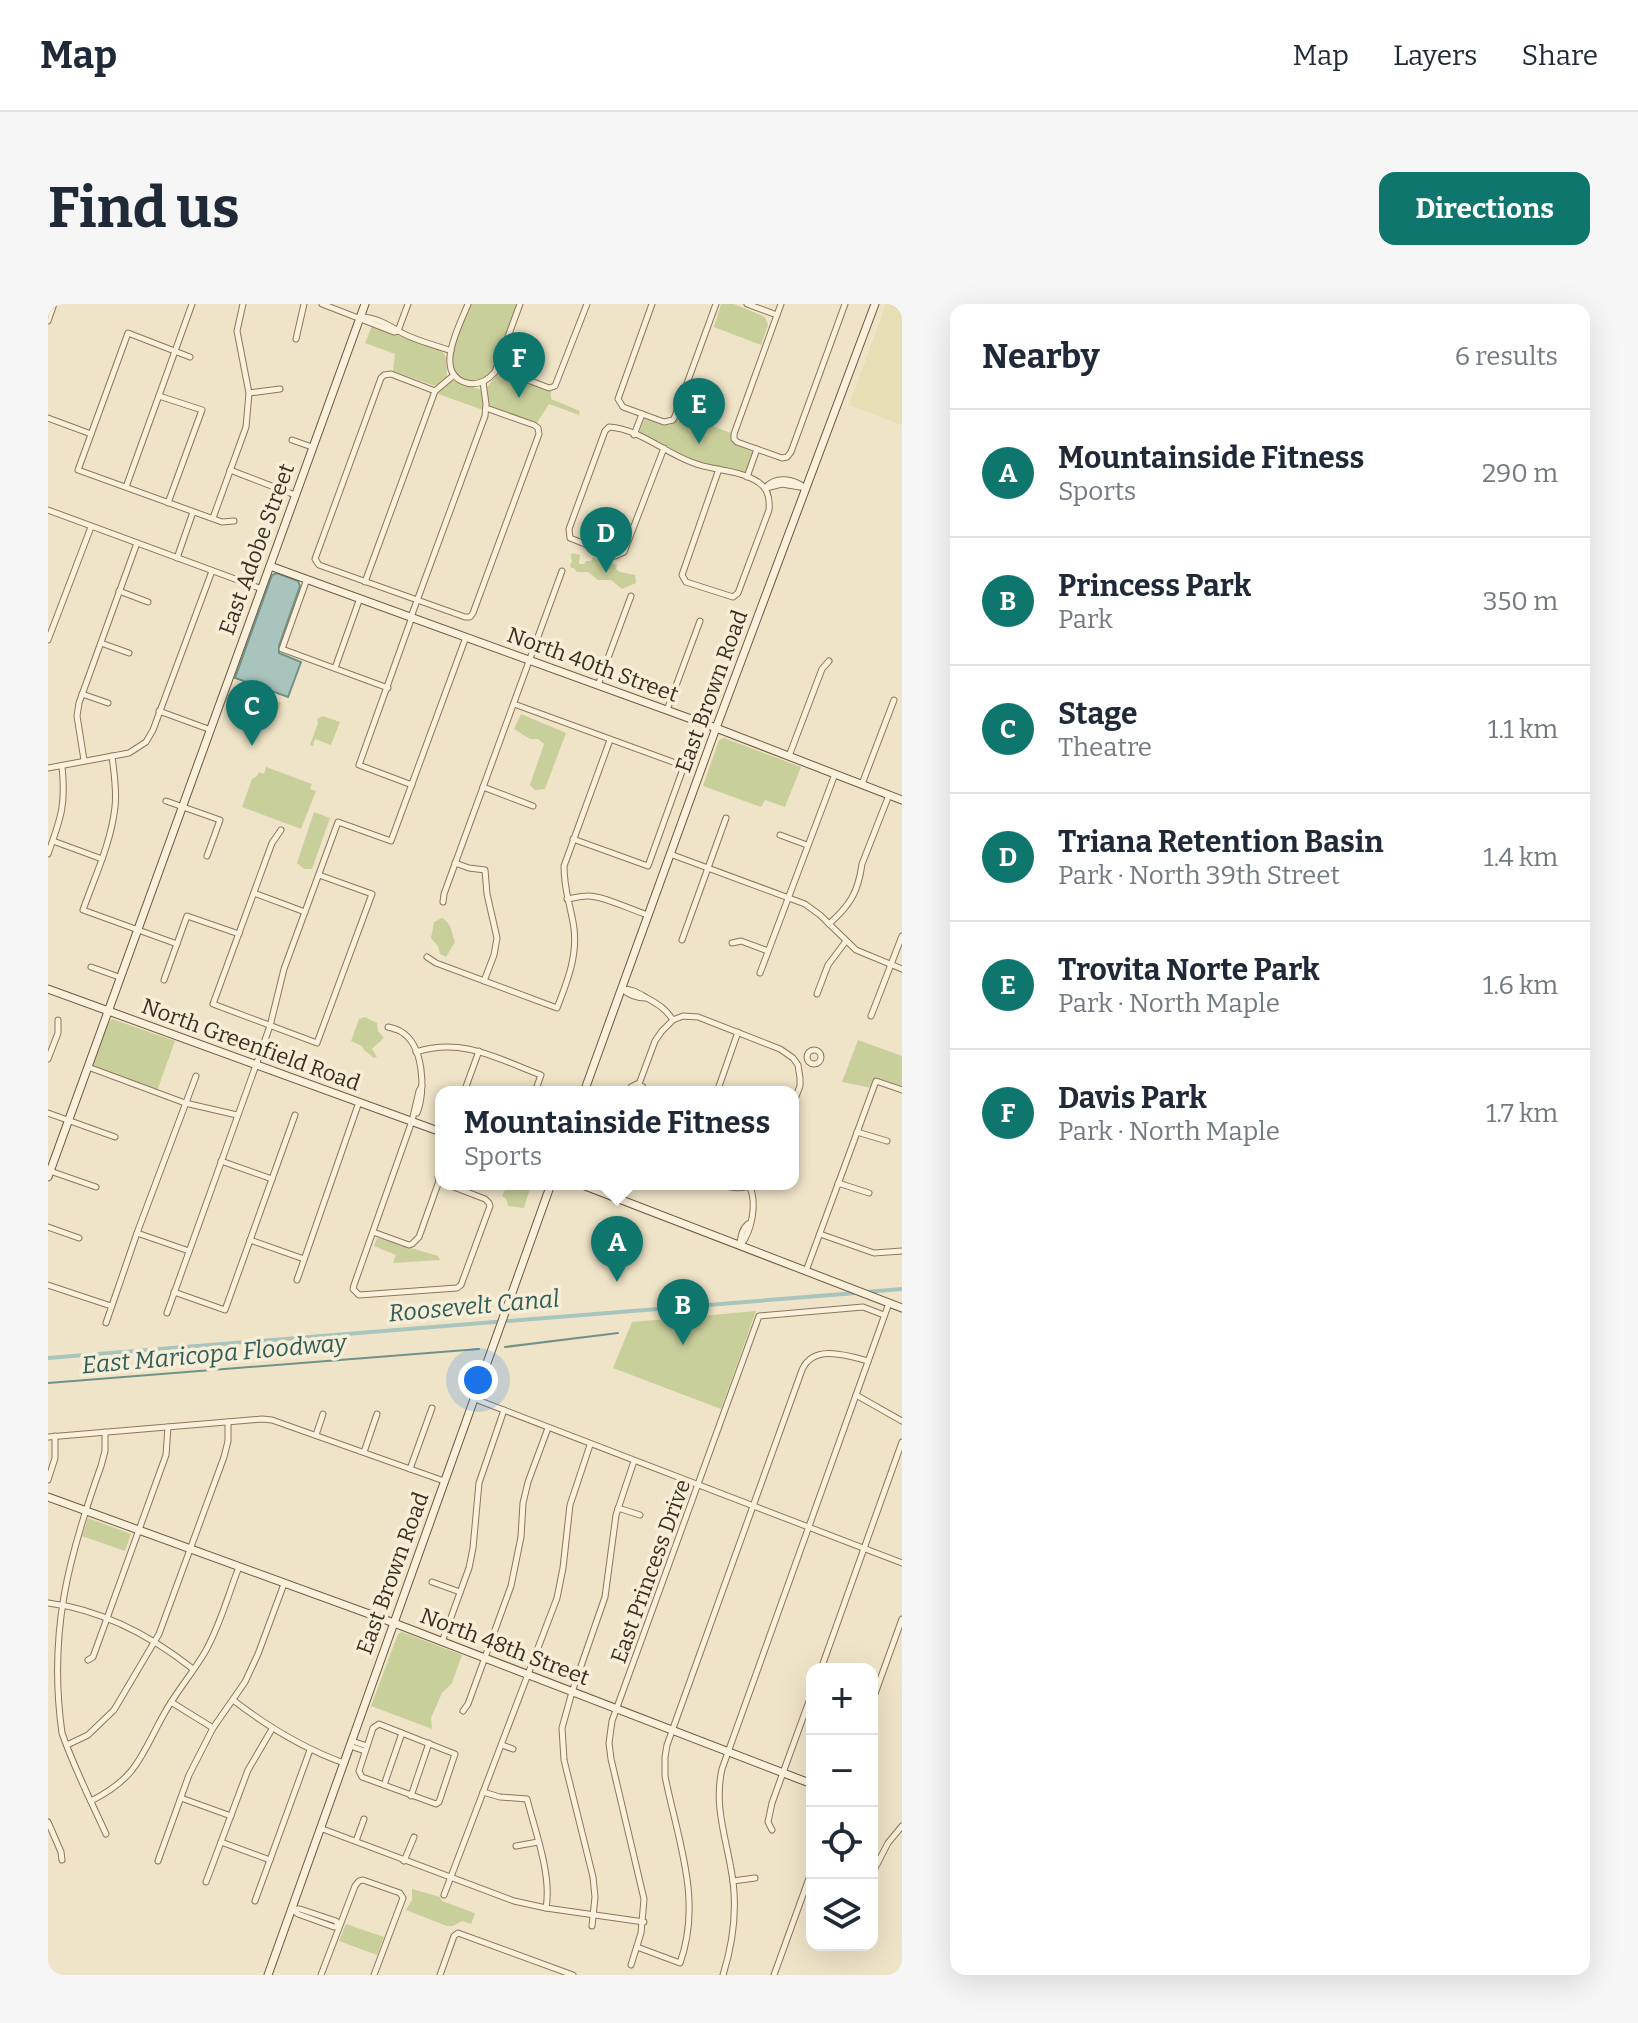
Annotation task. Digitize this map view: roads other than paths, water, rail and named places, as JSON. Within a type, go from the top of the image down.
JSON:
[{"type":"main road","name":"East Adobe Street","points":[[49,1174],[365,304]]},
{"type":"main road","name":"East Brown Road","points":[[586,1086],[875,304]]},
{"type":"main road","name":"North 40th Street","points":[[270,566],[529,663],[716,728],[902,800]]},
{"type":"main road","name":"North Greenfield Road","points":[[48,989],[435,1130]]},
{"type":"main road","name":"East Brown Road","points":[[268,1975],[549,1190]]},
{"type":"main road","points":[[595,1190],[902,1308]]},
{"type":"main road","name":"North 48th Street","points":[[48,1497],[394,1623],[806,1782]]},
{"type":"street","points":[[48,321],[54,304]]},
{"type":"street","points":[[126,487],[190,304]]},
{"type":"street","points":[[213,518],[246,427],[249,393],[238,340],[238,322],[243,304]]},
{"type":"street","points":[[296,339],[304,304]]},
{"type":"street","points":[[322,304],[395,327],[398,331],[451,351]]},
{"type":"street","points":[[398,331],[408,304]]},
{"type":"street","points":[[468,304],[451,351],[450,365],[454,375],[471,384],[483,382],[497,368],[520,304]]},
{"type":"street","points":[[497,368],[549,388],[555,386],[587,304]]},
{"type":"street","points":[[652,304],[618,397],[623,407],[664,422],[675,416],[716,304]]},
{"type":"street","points":[[747,304],[777,315]]},
{"type":"street","points":[[781,304],[734,431],[737,442],[779,458],[791,452],[845,304]]},
{"type":"street","points":[[190,357],[128,333],[78,470],[222,522],[234,521]]},
{"type":"street","points":[[435,391],[396,375],[384,375],[315,559],[319,565],[463,617],[473,613],[538,436],[534,425],[486,408]]},
{"type":"street","points":[[365,582],[435,391],[454,375]]},
{"type":"street","points":[[412,785],[359,765],[484,419],[483,382]]},
{"type":"street","points":[[249,393],[280,389]]},
{"type":"street","points":[[159,396],[202,410],[168,503]]},
{"type":"street","points":[[634,435],[642,414]]},
{"type":"street","points":[[48,418],[91,434]]},
{"type":"street","points":[[664,448],[625,550],[615,556],[569,537],[569,529],[605,431],[609,427],[617,428],[664,448],[690,462],[719,469],[747,477],[765,488],[769,501],[768,514],[738,593],[733,597],[686,582],[682,577],[719,469]]},
{"type":"street","points":[[292,440],[312,447]]},
{"type":"street","points":[[747,477],[757,449]]},
{"type":"street","points":[[230,470],[295,495]]},
{"type":"street","points":[[765,488],[791,480],[806,488]]},
{"type":"street","points":[[48,510],[262,589]]},
{"type":"street","points":[[177,558],[193,512]]},
{"type":"street","points":[[48,640],[91,527]]},
{"type":"street","points":[[84,760],[77,716],[82,694],[137,543]]},
{"type":"street","points":[[48,768],[129,753],[146,742],[212,571]]},
{"type":"street","points":[[443,902],[562,571]]},
{"type":"street","points":[[307,579],[282,649],[388,688]]},
{"type":"street","points":[[119,591],[148,602]]},
{"type":"street","points":[[598,685],[631,596]]},
{"type":"street","points":[[335,668],[360,598]]},
{"type":"street","points":[[667,710],[700,621]]},
{"type":"street","points":[[167,1313],[270,1026],[284,969],[338,822],[391,841],[466,637]]},
{"type":"street","points":[[101,643],[129,653]]},
{"type":"street","points":[[788,757],[822,669],[829,661]]},
{"type":"street","points":[[82,694],[108,703]]},
{"type":"street","points":[[862,784],[894,700]]},
{"type":"street","points":[[514,704],[684,766],[648,866],[573,839]]},
{"type":"street","points":[[159,711],[211,730]]},
{"type":"street","points":[[427,957],[557,1008],[569,977],[576,945],[564,884],[564,866],[610,740]]},
{"type":"street","points":[[112,756],[115,808],[108,841],[83,910],[177,944]]},
{"type":"street","points":[[48,854],[64,806],[61,766]]},
{"type":"street","points":[[760,973],[835,774]]},
{"type":"street","points":[[483,787],[533,806]]},
{"type":"street","points":[[829,924],[852,901],[862,864],[889,795]]},
{"type":"street","points":[[166,801],[220,820],[207,856]]},
{"type":"street","points":[[682,940],[726,818]]},
{"type":"street","points":[[281,830],[272,843],[213,1004],[317,1043],[372,894],[319,875]]},
{"type":"street","points":[[780,835],[807,845]]},
{"type":"street","points":[[53,841],[102,859]]},
{"type":"street","points":[[670,854],[813,908],[856,950],[902,969]]},
{"type":"street","points":[[455,863],[485,870],[497,938],[484,981]]},
{"type":"street","points":[[254,893],[305,912]]},
{"type":"street","points":[[567,899],[588,896],[609,900],[648,915]]},
{"type":"street","points":[[164,980],[187,916],[239,934]]},
{"type":"street","points":[[871,1016],[902,936]]},
{"type":"street","points":[[732,943],[741,941],[768,951]]},
{"type":"street","points":[[817,994],[828,965],[846,941]]},
{"type":"street","points":[[91,967],[119,977]]},
{"type":"street","points":[[622,989],[663,1006],[673,1020]]},
{"type":"street","points":[[639,1084],[655,1041],[673,1020],[683,1016],[698,1017],[780,1049],[798,1065],[799,1089]]},
{"type":"street","points":[[48,1059],[58,1033],[58,1020]]},
{"type":"street","points":[[388,1027],[402,1031],[416,1052],[422,1086],[353,1289],[364,1296],[457,1288],[461,1285],[490,1206],[487,1200],[462,1190]]},
{"type":"street","points":[[719,1086],[738,1032]]},
{"type":"street","points":[[416,1052],[441,1046],[461,1046],[479,1051],[541,1075],[537,1086]]},
{"type":"street","points":[[466,1086],[479,1051]]},
{"type":"street","points":[[798,1065],[808,1061]]},
{"type":"street","points":[[87,1067],[185,1103],[237,1115]]},
{"type":"street","points":[[106,1323],[196,1076]]},
{"type":"street","points":[[806,1271],[876,1081],[902,1090]]},
{"type":"street","points":[[632,1086],[639,1084]]},
{"type":"street","points":[[297,1280],[359,1102]]},
{"type":"street","points":[[48,1113],[115,1137]]},
{"type":"street","points":[[174,1292],[225,1310],[295,1115]]},
{"type":"street","points":[[857,1132],[887,1141]]},
{"type":"street","points":[[221,1161],[272,1179]]},
{"type":"street","points":[[49,1174],[96,1187]]},
{"type":"street","points":[[838,1183],[869,1193]]},
{"type":"street","points":[[373,1232],[409,1245],[414,1242],[439,1190]]},
{"type":"street","points":[[740,1246],[754,1205],[753,1190]]},
{"type":"street","points":[[48,1227],[79,1238]]},
{"type":"street","points":[[137,1233],[189,1251]]},
{"type":"street","points":[[820,1234],[874,1253],[902,1251]]},
{"type":"street","points":[[250,1240],[304,1259]]},
{"type":"street","points":[[48,1293],[49,1285],[111,1306]]},
{"type":"street","points":[[723,1975],[734,1931],[735,1898],[719,1809],[719,1783],[889,1303]]},
{"type":"street","name":"East Princess Drive","points":[[631,1965],[644,1922],[643,1891],[611,1759],[610,1732],[759,1316],[863,1307],[884,1315]]},
{"type":"street","points":[[637,1947],[680,1963],[689,1931],[691,1898],[664,1767],[667,1745],[805,1363],[816,1355],[838,1353],[868,1361]]},
{"type":"street","points":[[856,1395],[902,1421]]},
{"type":"street","points":[[474,1398],[902,1563]]},
{"type":"street","points":[[410,1469],[432,1408]]},
{"type":"street","points":[[442,1642],[469,1568],[479,1483],[504,1410]]},
{"type":"street","points":[[316,1435],[323,1414]]},
{"type":"street","points":[[364,1452],[377,1414]]},
{"type":"street","points":[[48,1480],[55,1458],[52,1437],[272,1420],[444,1481]]},
{"type":"street","points":[[67,1745],[88,1735],[114,1710],[163,1624],[224,1457],[228,1422]]},
{"type":"street","points":[[88,1660],[93,1657],[166,1455],[168,1427]]},
{"type":"street","points":[[463,1711],[515,1571],[523,1503],[548,1428]]},
{"type":"street","points":[[58,1589],[101,1466],[105,1432]]},
{"type":"street","points":[[823,1663],[902,1442]]},
{"type":"street","points":[[444,1895],[557,1598],[570,1505],[590,1445]]},
{"type":"street","points":[[592,1926],[595,1897],[593,1877],[563,1753],[562,1728],[605,1597],[618,1508],[634,1461]]},
{"type":"street","points":[[618,1508],[640,1515]]},
{"type":"street","points":[[91,1801],[110,1791],[138,1764],[171,1702],[214,1635],[239,1567]]},
{"type":"street","points":[[432,1582],[460,1592]]},
{"type":"street","points":[[158,1861],[189,1775],[213,1728],[245,1682],[284,1584]]},
{"type":"street","points":[[52,1619],[51,1603],[107,1618],[154,1641],[193,1669]]},
{"type":"street","points":[[878,1685],[902,1619]]},
{"type":"street","points":[[50,1668],[53,1698],[67,1745],[106,1834]]},
{"type":"street","points":[[233,1700],[272,1729],[310,1750],[344,1763]]},
{"type":"street","points":[[171,1702],[213,1728]]},
{"type":"street","points":[[772,1830],[768,1822],[769,1814],[806,1710]]},
{"type":"street","points":[[376,1725],[402,1733],[453,1752],[455,1756],[436,1804],[359,1774],[376,1725]]},
{"type":"street","points":[[206,1882],[248,1770],[272,1729]]},
{"type":"street","points":[[384,1785],[402,1733]]},
{"type":"street","points":[[351,1743],[366,1749]]},
{"type":"street","points":[[411,1796],[429,1743]]},
{"type":"street","points":[[502,1745],[513,1749]]},
{"type":"street","points":[[255,1901],[310,1750]]},
{"type":"street","points":[[483,1792],[527,1799],[547,1881],[546,1908]]},
{"type":"street","points":[[181,1798],[231,1816]]},
{"type":"street","points":[[356,1841],[364,1819]]},
{"type":"street","points":[[48,1822],[62,1860]]},
{"type":"street","points":[[878,1860],[902,1826]]},
{"type":"street","points":[[320,1828],[514,1901],[644,1922]]},
{"type":"street","points":[[404,1861],[414,1837]]},
{"type":"street","points":[[221,1842],[270,1860]]},
{"type":"street","points":[[516,1846],[538,1842]]},
{"type":"street","points":[[733,1881],[755,1878]]},
{"type":"street","points":[[774,1975],[809,1879]]},
{"type":"street","points":[[321,1975],[359,1881],[365,1881],[402,1895],[374,1975]]},
{"type":"street","points":[[292,1909],[336,1921],[340,1926]]},
{"type":"street","points":[[440,1975],[457,1933],[573,1975]]},
{"type":"water","points":[[277,573],[298,581],[300,586],[279,646],[279,653],[301,662],[288,697],[235,678],[272,575]]},
{"type":"waterway","name":"Roosevelt Canal","points":[[865,1292],[902,1289]]},
{"type":"waterway","name":"Roosevelt Canal","points":[[48,1358],[856,1293]]},
{"type":"waterway","name":"East Maricopa Floodway","points":[[505,1347],[618,1333]]},
{"type":"waterway","name":"East Maricopa Floodway","points":[[48,1383],[479,1349]]},
{"type":"place","name":"Davis Park","points":[[519,398]]},
{"type":"place","name":"Trovita Norte Park","points":[[699,444]]},
{"type":"place","name":"Triana Retention Basin","points":[[606,573]]},
{"type":"place","name":"Stage","points":[[252,746]]},
{"type":"place","name":"Mountainside Fitness","points":[[617,1282]]},
{"type":"place","name":"Princess Park","points":[[683,1345]]}]
